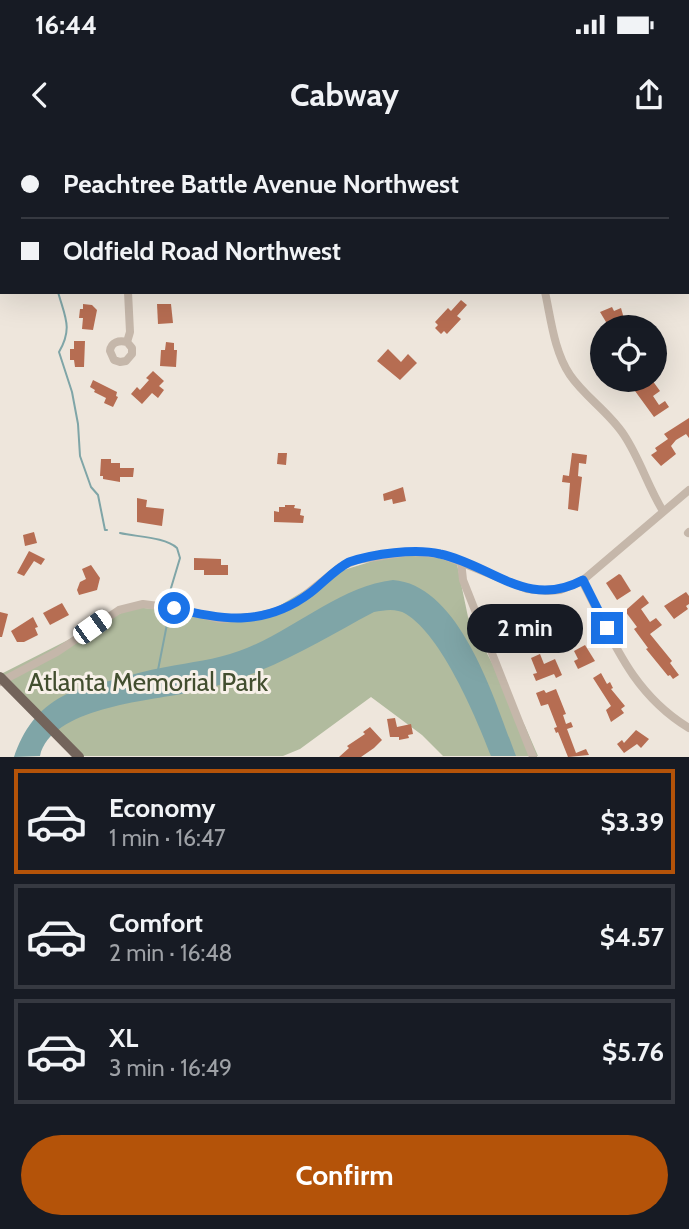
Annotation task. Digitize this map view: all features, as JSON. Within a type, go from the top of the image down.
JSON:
[{"type":"main road","points":[[1,680],[78,756]]},
{"type":"street","points":[[127,342],[130,332],[128,294]]},
{"type":"street","points":[[545,294],[565,366],[576,383],[623,433],[663,511]]},
{"type":"street","points":[[1,680],[57,652],[110,614],[129,607],[160,606],[220,619],[254,617],[295,603],[340,568],[357,560],[421,551],[461,561],[536,591],[560,590],[583,580],[689,490]]},
{"type":"street","points":[[461,561],[463,580],[533,757]]},
{"type":"street","points":[[583,580],[629,671],[641,688],[672,718],[689,728]]},
{"type":"green space","name":"Atlanta Memorial Park","points":[[412,549],[457,564],[468,617],[538,756],[443,756],[422,735],[371,697],[300,749],[283,756],[80,756],[1,674],[133,607],[222,615],[269,612],[334,573]]},
{"type":"water","points":[[393,580],[417,587],[438,602],[456,624],[486,678],[516,756],[491,756],[445,658],[419,625],[406,614],[390,610],[374,612],[274,665],[241,678],[81,717],[62,727],[48,740],[40,756],[14,757],[32,721],[46,707],[68,693],[145,671],[212,659],[239,651],[353,591]]},
{"type":"building","points":[[461,300],[467,305],[457,316],[461,319],[447,334],[444,331],[441,334],[435,328],[438,325],[435,322],[448,308],[451,311]]},
{"type":"building","points":[[83,304],[92,305],[97,310],[93,330],[82,329],[83,318],[79,318]]},
{"type":"building","points":[[157,304],[171,304],[173,323],[158,324]]},
{"type":"building","points":[[612,307],[614,311],[621,308],[623,315],[602,315],[600,312]]},
{"type":"building","points":[[74,341],[85,341],[84,367],[75,367],[74,360],[70,360],[70,349],[74,349]]},
{"type":"building","points":[[166,342],[174,343],[174,350],[177,350],[176,367],[160,366],[161,350],[165,350]]},
{"type":"building","points":[[388,349],[401,362],[408,354],[417,363],[400,380],[377,361]]},
{"type":"building","points":[[153,371],[164,381],[159,386],[164,390],[158,398],[152,393],[142,404],[131,394],[137,387],[140,390]]},
{"type":"building","points":[[93,380],[117,392],[118,397],[113,407],[104,403],[106,398],[90,387]]},
{"type":"building","points":[[636,392],[659,392],[653,396],[659,405],[665,401],[669,407],[654,417]]},
{"type":"building","points":[[689,418],[689,438],[686,434],[676,440],[671,446],[676,454],[661,466],[651,455],[657,451],[655,448],[668,439],[664,434]]},
{"type":"building","points":[[278,453],[287,453],[286,465],[277,464]]},
{"type":"building","points":[[572,453],[587,455],[586,464],[579,463],[578,476],[582,477],[578,511],[568,509],[570,483],[562,482],[563,475],[569,476]]},
{"type":"building","points":[[101,459],[120,463],[120,468],[134,468],[133,477],[120,477],[120,482],[103,479],[103,476],[100,476]]},
{"type":"building","points":[[403,487],[406,501],[393,504],[392,499],[384,501],[383,494]]},
{"type":"building","points":[[137,498],[147,500],[146,507],[164,509],[162,526],[137,522]]},
{"type":"building","points":[[295,505],[294,508],[301,509],[303,523],[274,522],[274,511],[279,512],[279,507]]},
{"type":"building","points":[[34,532],[37,543],[25,546],[23,535]]},
{"type":"building","points":[[29,551],[45,559],[41,565],[34,561],[24,576],[17,573]]},
{"type":"building","points":[[194,558],[221,559],[221,565],[228,565],[228,575],[204,575],[204,570],[194,570]]},
{"type":"building","points":[[91,565],[100,578],[97,590],[79,595],[77,590],[80,582],[86,579],[82,569]]},
{"type":"building","points":[[619,574],[631,591],[617,600],[606,583]]},
{"type":"building","points":[[686,592],[689,596],[689,604],[686,606],[688,609],[674,619],[664,606]]},
{"type":"building","points":[[643,595],[649,603],[641,609],[650,622],[656,618],[662,625],[650,634],[672,661],[670,663],[679,675],[673,679],[646,649],[648,648],[634,629],[637,627],[625,611]]},
{"type":"building","points":[[62,603],[69,615],[50,625],[43,613]]},
{"type":"building","points":[[0,612],[8,614],[2,637],[0,637]]},
{"type":"building","points":[[572,612],[574,616],[578,614],[581,621],[573,625],[575,629],[567,633],[569,637],[561,640],[554,624]]},
{"type":"building","points":[[33,617],[38,627],[35,628],[38,635],[24,642],[17,642],[11,631]]},
{"type":"building","points":[[515,618],[539,620],[539,632],[534,632],[534,639],[525,639],[525,634],[519,634],[518,630],[515,630]]},
{"type":"building","points":[[585,645],[595,661],[578,669],[574,661],[578,659],[574,651]]},
{"type":"building","points":[[540,654],[544,664],[555,659],[562,675],[556,678],[554,674],[536,681],[533,674],[537,673],[531,658]]},
{"type":"building","points":[[601,673],[625,706],[621,709],[624,713],[611,722],[606,710],[611,706],[593,678]]},
{"type":"building","points":[[556,689],[566,714],[563,715],[566,724],[571,722],[573,727],[567,729],[576,753],[586,749],[589,755],[568,757],[554,728],[557,727],[548,704],[541,706],[536,693]]},
{"type":"building","points":[[395,718],[397,727],[411,724],[413,734],[408,735],[409,738],[399,740],[399,737],[390,737],[387,719]]},
{"type":"building","points":[[370,727],[382,740],[374,748],[361,757],[339,757],[349,748],[347,746],[365,734],[363,732]]},
{"type":"building","points":[[636,730],[649,739],[641,748],[637,744],[624,753],[617,744],[622,740],[624,743]]},
{"type":"waterway","points":[[59,294],[67,329],[59,352],[72,392],[80,456],[91,487],[98,495],[107,530]]},
{"type":"waterway","points":[[120,533],[158,539],[177,548],[180,558],[168,598]]},
{"type":"waterway","points":[[158,670],[168,619]]},
{"type":"route","points":[[174,608],[211,618],[254,617],[295,603],[349,562],[421,551],[461,561],[536,591],[560,590],[583,580],[607,628]]}]
